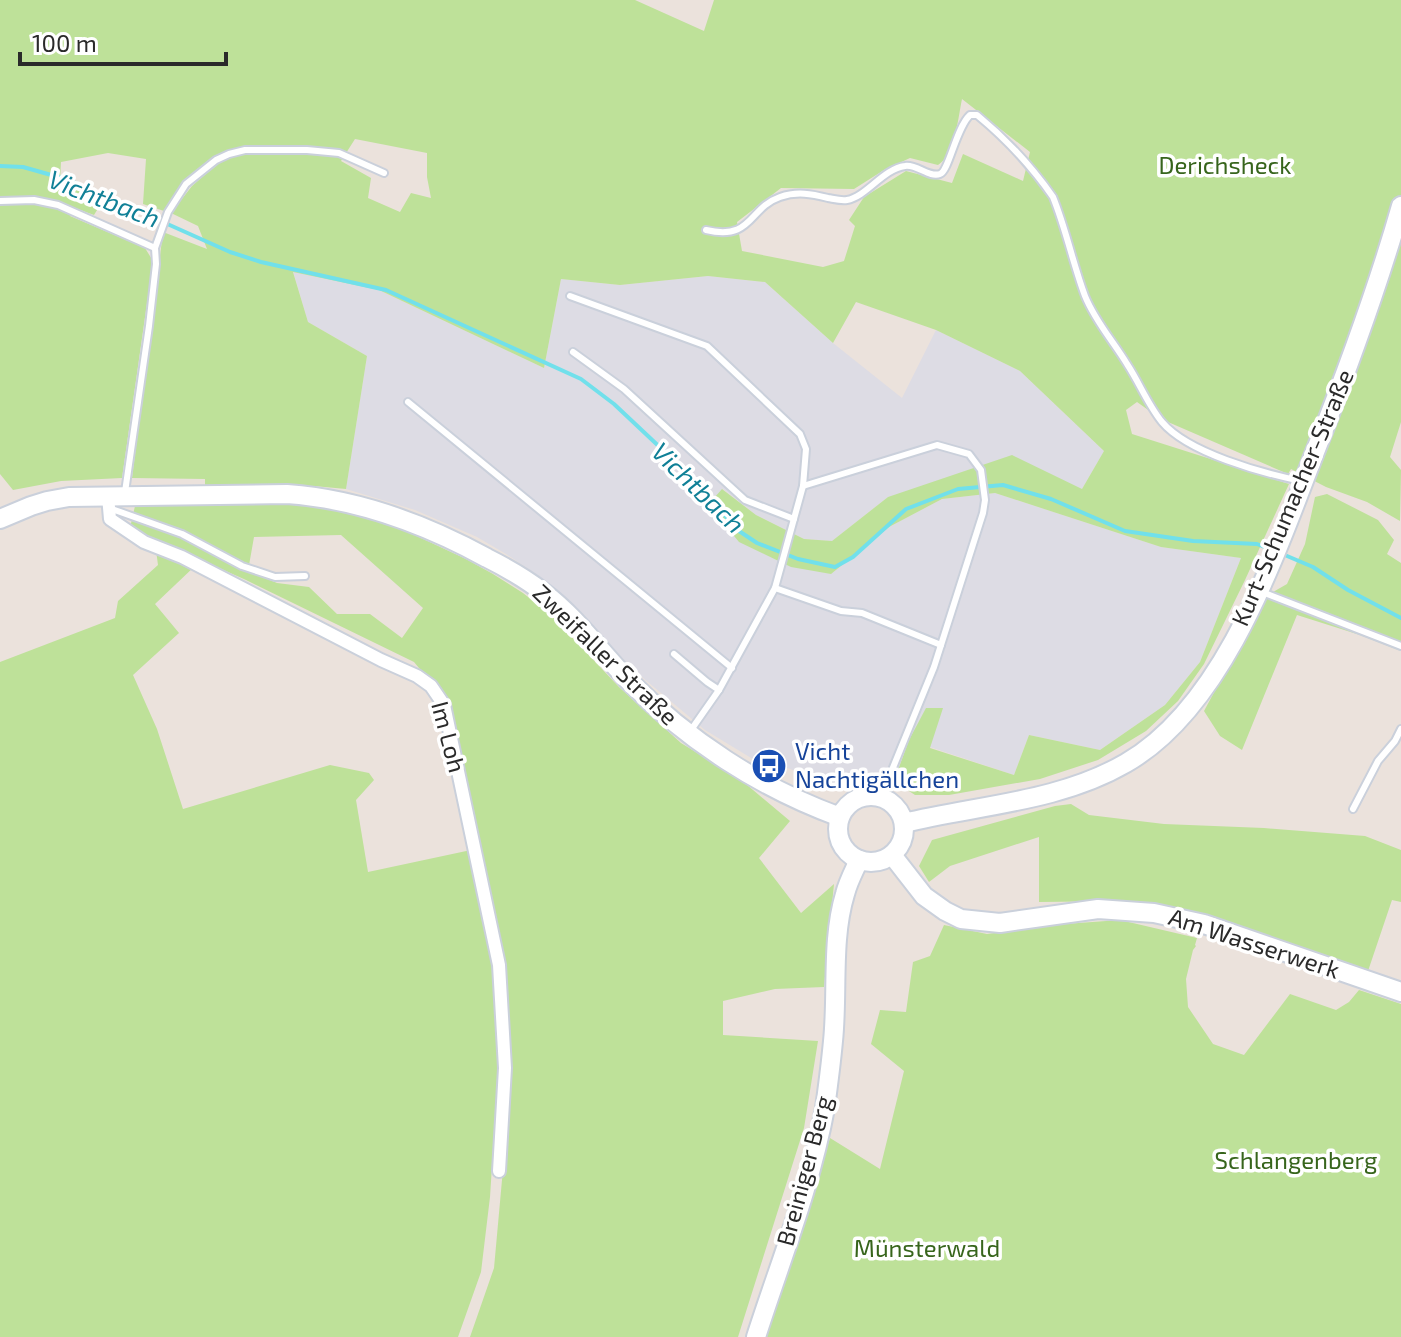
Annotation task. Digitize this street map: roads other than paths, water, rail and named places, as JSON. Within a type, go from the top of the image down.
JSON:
[{"type":"main road","name":"Kurt-Schumacher-Straße","points":[[904,823],[1067,790],[1102,777],[1154,744],[1189,710],[1216,671],[1270,565],[1366,317],[1401,206]]},
{"type":"main road","name":"Zweifaller Straße","points":[[0,519],[23,508],[69,497],[114,500],[287,494],[312,496],[379,511],[440,534],[499,564],[545,593],[657,708],[689,733],[769,786],[799,802],[840,817]]},
{"type":"main road","points":[[871,795],[890,800],[904,823],[901,844],[882,861],[870,862],[852,856],[838,834],[844,808],[861,797],[871,795]]},
{"type":"main road","name":"Am Wasserwerk","points":[[892,855],[924,896],[961,919],[1000,923],[1098,909],[1154,913],[1204,924],[1401,992]]},
{"type":"main road","name":"Breiniger Berg","points":[[756,1337],[801,1200],[822,1121],[834,1040],[834,991],[841,910],[859,860]]},
{"type":"street","name":"Im Loh","points":[[114,500],[110,519],[144,542],[182,557],[417,676],[440,697],[499,965],[505,1068],[499,1171]]},
{"type":"lane","points":[[706,230],[731,232],[754,218],[773,200],[793,193],[845,201],[901,167],[915,166],[935,175],[941,174],[963,121],[970,115],[977,115],[1001,137],[1053,197],[1086,300],[1161,421],[1173,433],[1210,452],[1272,475],[1303,481]]},
{"type":"lane","points":[[305,576],[275,577],[242,566],[114,500],[149,326],[155,248],[168,212],[186,184],[200,171],[229,154],[245,150],[339,153],[384,173]]},
{"type":"lane","points":[[0,201],[34,200],[58,205],[155,248]]},
{"type":"lane","points":[[570,296],[707,346],[800,434],[806,449],[803,486],[775,588],[719,690],[689,733]]},
{"type":"lane","points":[[573,352],[624,389],[745,500],[794,519]]},
{"type":"lane","points":[[408,402],[732,668]]},
{"type":"lane","points":[[803,486],[937,445],[969,454],[981,470],[985,500],[983,513],[941,645],[881,797]]},
{"type":"lane","points":[[775,588],[841,611],[862,613],[941,645]]},
{"type":"lane","points":[[1258,591],[1401,646]]},
{"type":"lane","points":[[674,654],[719,690]]},
{"type":"lane","points":[[1353,809],[1378,761],[1401,729]]},
{"type":"waterway","name":"Vichtbach","points":[[0,166],[23,167],[69,180],[230,252],[261,262],[386,290],[581,379],[614,404],[700,485],[736,529],[757,543],[798,559],[835,567],[853,557],[906,509],[958,489],[1003,485],[1051,499],[1125,531],[1193,541],[1257,544],[1272,550]]},
{"type":"waterway","name":"Vichtbach","points":[[1280,553],[1313,567],[1401,618]]},
{"type":"place","name":"Vicht Nachtigällchen","points":[[769,766]]},
{"type":"park label","name":"Derichsheck","points":[[1225,166]]},
{"type":"park label","name":"Schlangenberg","points":[[1296,1161]]},
{"type":"park label","name":"Münsterwald","points":[[927,1249]]}]
